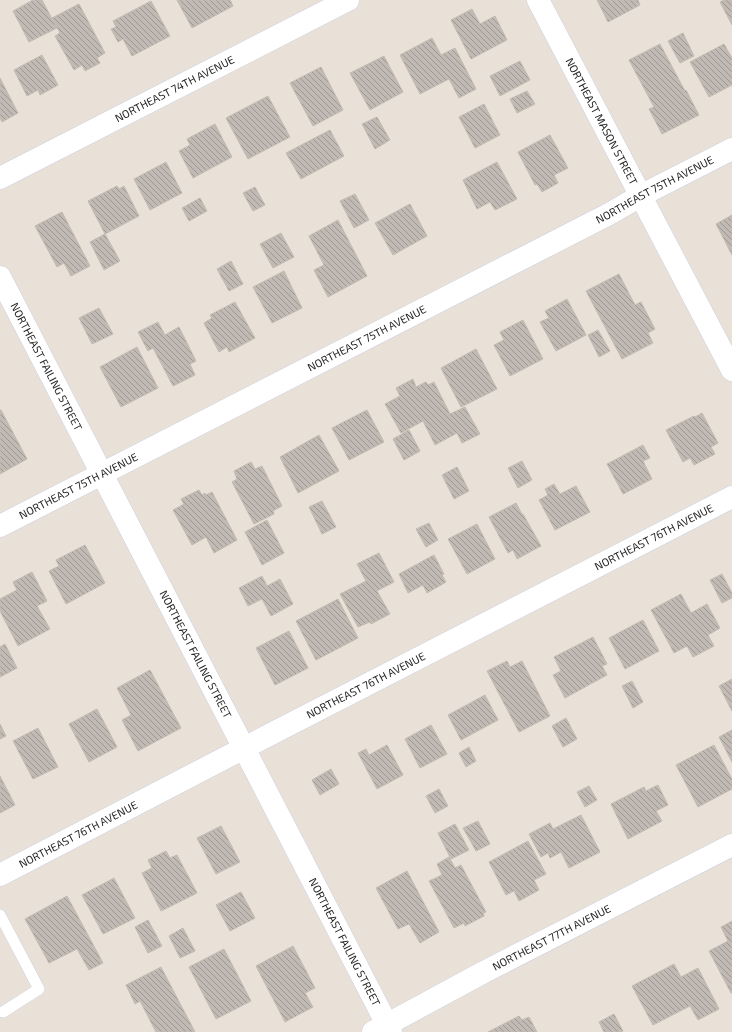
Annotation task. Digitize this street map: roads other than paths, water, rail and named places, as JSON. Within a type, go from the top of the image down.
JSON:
[{"type":"street","name":"NORTHEAST 74TH AVENUE","points":[[0,178],[348,0]]},
{"type":"street","name":"NORTHEAST MASON STREET","points":[[538,0],[732,370]]},
{"type":"street","name":"NORTHEAST 75TH AVENUE","points":[[0,526],[597,220],[640,196],[732,149]]},
{"type":"street","name":"NORTHEAST FAILING STREET","points":[[0,277],[101,474],[245,747],[384,1030]]},
{"type":"street","name":"NORTHEAST 76TH AVENUE","points":[[0,875],[245,747],[732,498]]},
{"type":"street","name":"NORTHEAST 77TH AVENUE","points":[[384,1030],[484,972],[732,845]]},
{"type":"lane","points":[[0,915],[39,989],[3,1012]]}]
